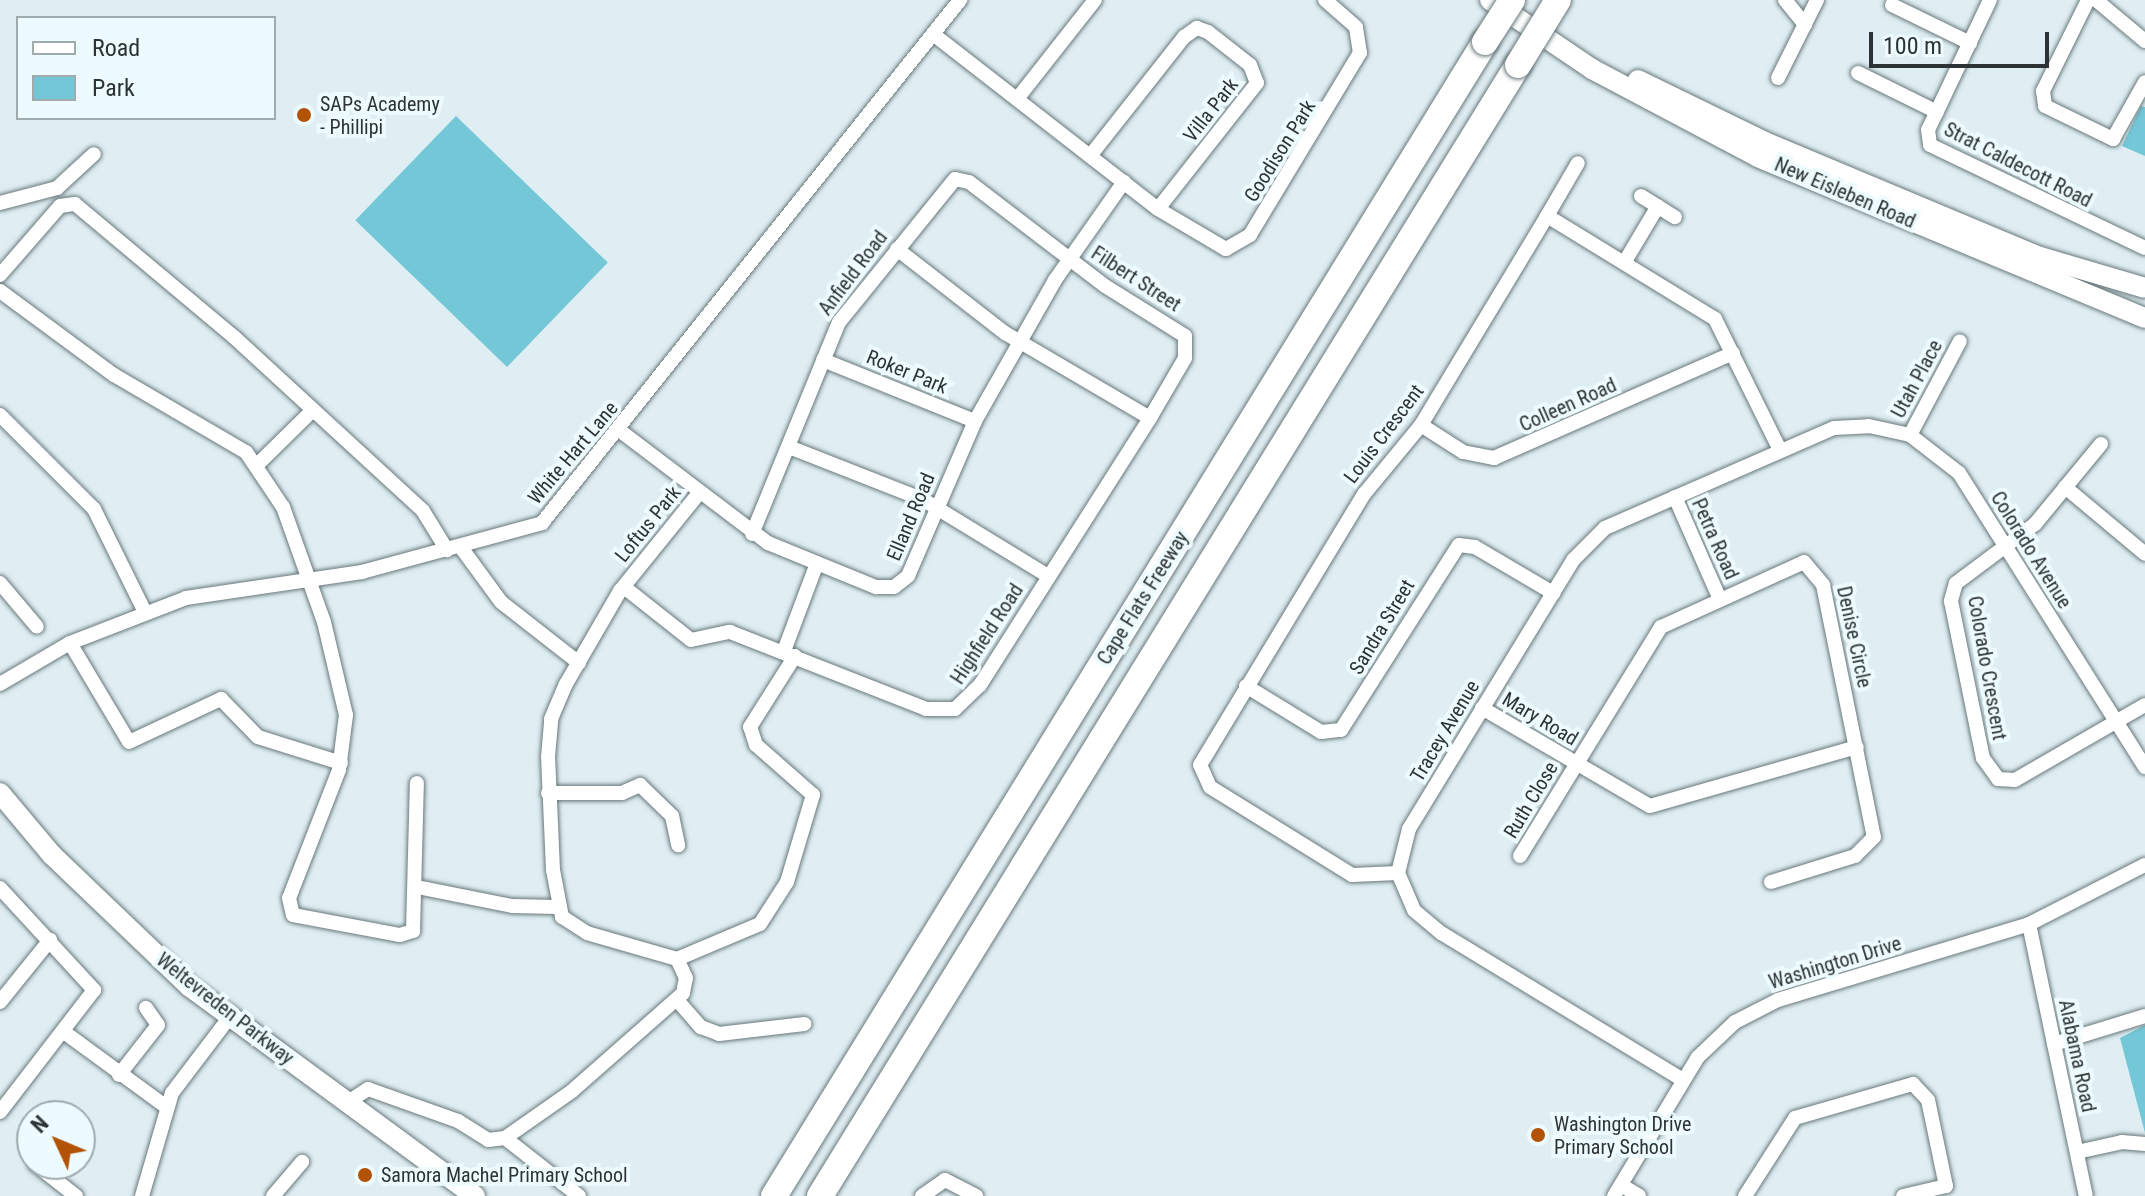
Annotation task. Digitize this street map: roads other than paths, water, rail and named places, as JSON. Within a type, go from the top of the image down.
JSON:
[{"type":"highway","name":"Cape Flats Freeway","points":[[774,1196],[1512,0]]},
{"type":"highway","name":"Cape Flats Freeway","points":[[820,1196],[1558,0]]},
{"type":"main road","name":"New Eisleben Road","points":[[1490,0],[1592,69],[1758,157],[2145,318]]},
{"type":"main road","name":"New Eisleben Road","points":[[1558,44],[1765,142],[2040,257],[2145,288]]},
{"type":"main road","name":"Weltevreden Parkway","points":[[0,793],[123,926],[229,1018],[475,1196]]},
{"type":"street","name":"White Hart Lane","points":[[0,684],[70,643],[186,598],[310,579],[454,548],[542,523],[960,0]]},
{"type":"street","points":[[1017,99],[1095,0]]},
{"type":"street","name":"Goodison Park","points":[[1158,209],[1219,247],[1234,248],[1250,235],[1360,53],[1356,27],[1325,0]]},
{"type":"street","points":[[1785,0],[1805,25]]},
{"type":"street","points":[[1778,78],[1817,0]]},
{"type":"street","name":"Strat Caldecott Road","points":[[1990,0],[1927,135],[1933,148],[2145,248]]},
{"type":"street","points":[[2088,0],[2043,91],[2045,106],[2113,139],[2145,82]]},
{"type":"street","points":[[2096,0],[2145,41]]},
{"type":"street","points":[[1892,5],[1970,43]]},
{"type":"street","name":"Villa Park","points":[[1090,156],[1184,37],[1197,28],[1208,32],[1250,65],[1257,83],[1158,209]]},
{"type":"street","points":[[933,34],[1158,209]]},
{"type":"street","points":[[1858,73],[1937,112]]},
{"type":"street","points":[[0,203],[61,186],[94,154]]},
{"type":"street","name":"Louis Crescent","points":[[1398,873],[1352,875],[1203,781],[1203,758],[1365,493],[1421,425],[1578,163]]},
{"type":"street","name":"Anfield Road","points":[[752,534],[839,322],[943,188],[962,178],[1068,258]]},
{"type":"street","name":"Elland Road","points":[[619,430],[752,534],[876,587],[894,587],[908,576],[975,421],[1068,258],[1124,182]]},
{"type":"street","points":[[61,186],[72,202],[313,410],[423,511],[501,602],[579,663]]},
{"type":"street","points":[[1641,196],[1675,217]]},
{"type":"street","points":[[0,275],[60,206],[72,202]]},
{"type":"street","points":[[1624,263],[1658,206]]},
{"type":"street","points":[[1547,216],[1715,319],[1780,450]]},
{"type":"street","points":[[897,249],[1020,343],[1150,418]]},
{"type":"street","name":"Filbert Street","points":[[1068,258],[1185,336],[1185,358],[1114,476]]},
{"type":"street","points":[[0,291],[107,370],[258,464],[310,579],[346,704],[341,763],[293,886],[290,912],[317,923],[408,934],[417,921],[417,783]]},
{"type":"street","name":"Utah Place","points":[[1910,435],[1960,341]]},
{"type":"street","name":"Colleen Road","points":[[1421,425],[1463,452],[1494,458],[1733,353]]},
{"type":"street","name":"Roker Park","points":[[823,360],[975,421]]},
{"type":"street","points":[[258,464],[313,410]]},
{"type":"street","points":[[0,415],[94,509],[145,612]]},
{"type":"street","name":"Colorado Avenue","points":[[1834,428],[1869,426],[1910,435],[1959,473],[2145,767]]},
{"type":"street","name":"Tracey Avenue","points":[[1398,873],[1409,829],[1553,593],[1593,537],[1675,497],[1834,428]]},
{"type":"street","points":[[2006,548],[2065,487],[2101,444]]},
{"type":"street","points":[[789,447],[937,507],[1048,576]]},
{"type":"street","name":"Highfield Road","points":[[626,583],[687,638],[730,632],[926,709],[955,709],[972,697],[1114,476]]},
{"type":"street","points":[[2065,487],[2145,554]]},
{"type":"street","name":"Loftus Park","points":[[557,907],[548,793],[551,719],[579,663],[626,583],[699,493]]},
{"type":"street","name":"Petra Road","points":[[1675,497],[1719,597]]},
{"type":"street","name":"Sandra Street","points":[[1246,686],[1321,732],[1341,730],[1459,545],[1475,547],[1553,593]]},
{"type":"street","name":"Colorado Crescent","points":[[2006,548],[1964,574],[1951,591],[1986,768],[1998,779],[2015,780],[2117,723]]},
{"type":"street","name":"Denise Circle","points":[[1576,765],[1661,627],[1719,597],[1799,562],[1816,569],[1857,747]]},
{"type":"street","points":[[417,887],[512,906],[557,907],[587,933],[677,959],[760,924],[787,882],[813,795],[756,745],[750,727],[789,654],[817,563]]},
{"type":"street","points":[[3,592],[37,627]]},
{"type":"street","points":[[70,643],[129,742],[221,699],[258,737],[341,763]]},
{"type":"street","points":[[2117,723],[2145,705]]},
{"type":"street","name":"Mary Road","points":[[1482,708],[1576,765]]},
{"type":"street","points":[[1576,765],[1650,806],[1857,747],[1875,828],[1871,845],[1771,882]]},
{"type":"street","name":"Ruth Close","points":[[1520,856],[1576,765]]},
{"type":"street","points":[[548,793],[622,793],[640,785],[672,816],[678,845]]},
{"type":"street","name":"Washington Drive","points":[[1618,1191],[1683,1080],[1714,1039],[1755,1009],[2029,924],[2145,865]]},
{"type":"street","points":[[1398,873],[1414,910],[1432,926],[1683,1080]]},
{"type":"street","points":[[0,888],[94,990],[0,1112]]},
{"type":"street","name":"Alabama Road","points":[[2029,924],[2086,1196]]},
{"type":"street","points":[[1,998],[50,940]]},
{"type":"street","points":[[348,1102],[368,1089],[458,1121],[488,1140],[505,1138],[678,1001],[686,978],[677,959]]},
{"type":"street","points":[[678,1001],[701,1027],[719,1034],[804,1024]]},
{"type":"street","points":[[119,1075],[158,1025],[146,1008]]},
{"type":"street","points":[[2054,1044],[2145,1016]]},
{"type":"street","points":[[142,1196],[165,1106],[229,1018]]},
{"type":"street","points":[[64,1032],[165,1106]]},
{"type":"street","points":[[1745,1196],[1795,1118],[1906,1084],[1919,1086],[1928,1100],[1947,1191],[1903,1196]]},
{"type":"street","points":[[505,1138],[579,1196]]},
{"type":"street","points":[[2077,1152],[2122,1142],[2145,1144]]},
{"type":"street","points":[[273,1196],[302,1162]]},
{"type":"street","points":[[59,1180],[76,1196]]},
{"type":"street","points":[[922,1196],[945,1180],[976,1196]]},
{"type":"street","points":[[1618,1191],[1639,1196]]},
{"type":"place","name":"SAPs Academy - Phillipi","points":[[304,115]]},
{"type":"place","name":"Washington Drive Primary School","points":[[1538,1135]]},
{"type":"place","name":"Samora Machel Primary School","points":[[365,1175]]}]
